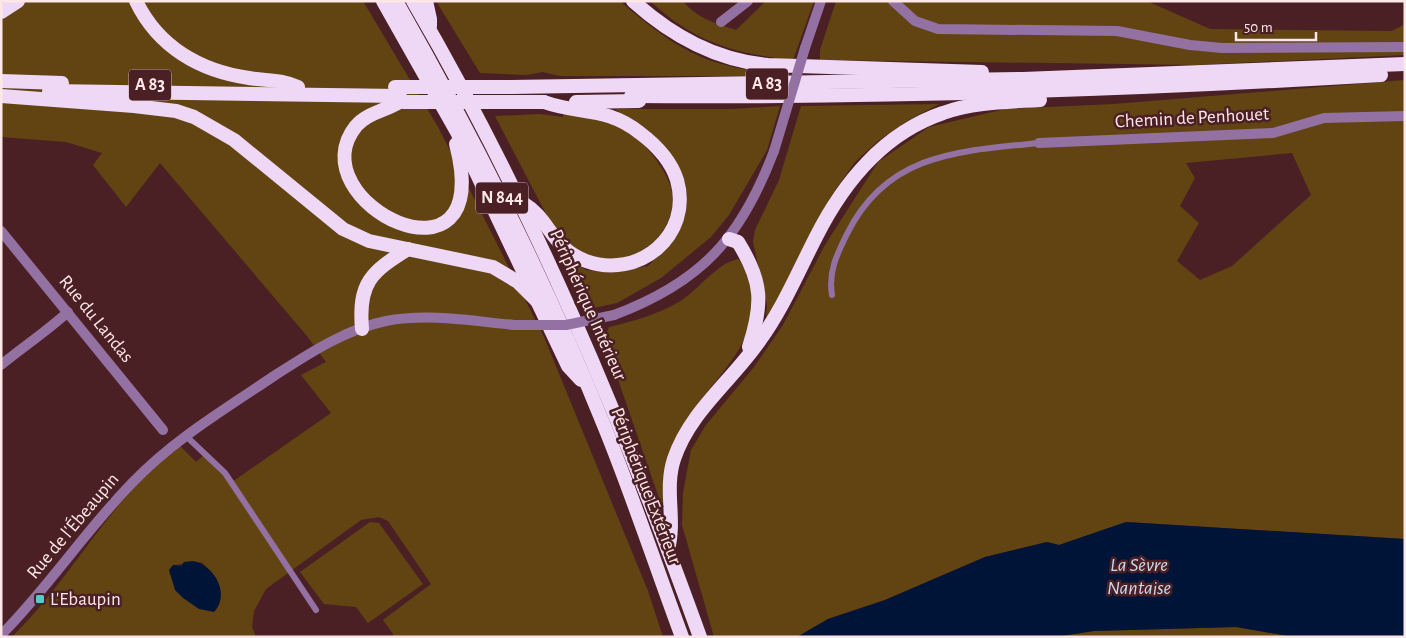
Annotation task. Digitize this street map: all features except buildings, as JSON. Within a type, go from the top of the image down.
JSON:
[{"type":"highway","points":[[1,12],[18,1]]},
{"type":"highway","points":[[136,1],[149,23],[164,40],[194,62],[226,74],[286,81],[298,87]]},
{"type":"highway","points":[[383,1],[457,132],[541,305],[568,366],[588,387]]},
{"type":"highway","name":"Périphérique Extérieur","points":[[396,1],[486,167],[537,273],[588,387],[644,530],[682,637]]},
{"type":"highway","name":"Périphérique Intérieur","points":[[413,1],[521,201],[604,385],[700,637]]},
{"type":"highway","points":[[426,1],[430,19],[429,29]]},
{"type":"highway","points":[[633,1],[652,18],[681,38],[716,55],[754,64],[1051,73],[1060,84]]},
{"type":"highway","points":[[668,549],[673,532],[670,480],[674,460],[682,441],[699,413],[760,342],[798,274],[816,236],[856,173],[879,150],[911,128],[942,113],[981,104],[1044,100],[1060,84],[1405,64]]},
{"type":"highway","points":[[1022,85],[1227,84],[1405,73]]},
{"type":"highway","name":"A 83","points":[[1,81],[298,87],[400,97]]},
{"type":"highway","name":"A 83","points":[[1,89],[400,97],[513,91],[1022,85]]},
{"type":"highway","name":"A 83","points":[[513,91],[738,96],[1022,85]]},
{"type":"highway","points":[[1,96],[134,106],[176,111],[194,117],[234,140],[343,229],[369,241],[460,259],[500,270],[518,282],[541,305]]},
{"type":"highway","points":[[457,132],[456,144],[462,167],[463,188],[458,206],[441,223],[428,228],[415,229],[391,221],[360,194],[348,173],[346,154],[352,133],[362,120],[400,97],[544,102],[681,100],[738,96]]},
{"type":"highway","points":[[521,201],[534,209],[550,233],[565,249],[589,262],[610,266],[628,264],[653,252],[668,235],[678,211],[678,187],[673,170],[660,151],[641,133],[628,124],[605,114],[556,106],[544,102]]},
{"type":"highway","points":[[728,238],[738,242],[748,258],[755,275],[758,291],[758,320],[746,357]]},
{"type":"highway","points":[[362,329],[361,304],[366,285],[385,266],[408,250]]},
{"type":"street","points":[[721,22],[748,1]]},
{"type":"street","name":"Rue de l'Ébeaupin","points":[[1,635],[42,591],[93,525],[133,482],[176,443],[300,360],[362,329],[384,322],[420,318],[514,325],[566,325],[614,315],[665,293],[695,273],[728,238],[760,188],[774,151],[821,1]]},
{"type":"street","points":[[893,1],[915,21],[938,29],[1117,31],[1190,46],[1222,48],[1405,47]]},
{"type":"street","name":"Chemin de Penhouet","points":[[1039,143],[1273,133],[1324,118],[1405,116]]},
{"type":"street","name":"Rue du Landas","points":[[1,231],[163,430]]},
{"type":"street","points":[[1,365],[24,346],[41,336],[68,312]]},
{"type":"lane","points":[[832,295],[830,284],[831,270],[837,253],[862,208],[891,178],[912,166],[954,154],[1039,143]]},
{"type":"lane","points":[[186,436],[224,473],[316,610]]},
{"type":"shaded area","points":[[1,1],[363,1],[438,127],[544,337],[648,591],[663,637],[392,637],[393,634],[383,620],[431,584],[388,521],[379,517],[361,520],[266,589],[254,611],[252,627],[256,637],[12,637],[46,600],[123,500],[145,476],[180,446],[196,462],[205,454],[232,482],[331,413],[301,375],[326,362],[307,336],[160,163],[126,207],[93,165],[102,153],[66,142],[1,137]],"holes":[[[201,562],[216,578],[219,585],[220,599],[214,612],[173,565]]]},
{"type":"shaded area","points":[[436,1],[620,1],[677,45],[714,62],[735,68],[786,74],[785,76],[560,76],[543,72],[526,75],[480,73]]},
{"type":"shaded area","points":[[650,1],[683,1],[700,16],[736,30],[766,1],[814,1],[793,60],[751,54],[716,44],[683,27]]},
{"type":"shaded area","points":[[836,1],[1147,1],[1210,29],[1392,31],[1405,24],[1405,55],[1196,65],[820,60],[820,50]]},
{"type":"shaded area","points":[[1405,80],[1405,539],[1126,522],[1059,545],[1047,542],[985,557],[885,600],[828,619],[797,637],[714,637],[682,525],[683,493],[691,450],[706,425],[754,367],[783,325],[825,245],[878,162],[929,127],[1005,109],[1114,104]],"holes":[[[1292,153],[1311,195],[1232,266],[1200,280],[1177,261],[1199,223],[1180,206],[1195,178],[1186,163]]]},
{"type":"shaded area","points":[[939,104],[907,121],[878,141],[855,162],[829,199],[777,303],[766,318],[767,305],[753,242],[755,230],[779,180],[801,106]]},
{"type":"shaded area","points":[[780,106],[767,150],[729,215],[711,237],[661,278],[617,303],[589,309],[561,256],[586,270],[610,273],[648,266],[667,247],[680,224],[665,148],[615,109],[732,109]]},
{"type":"shaded area","points":[[564,113],[604,120],[626,130],[649,151],[664,171],[672,192],[671,212],[668,223],[648,248],[629,257],[603,260],[571,245],[555,231],[495,116],[540,114],[563,117]]},
{"type":"shaded area","points":[[738,259],[744,267],[753,305],[750,325],[742,344],[731,361],[692,412],[681,430],[673,454],[665,501],[661,504],[604,339],[609,327],[647,316],[674,305],[689,295],[722,266]]},
{"type":"shaded area","points":[[370,522],[379,523],[423,584],[368,623],[356,607],[324,604],[300,572]]},
{"type":"shaded area","points":[[1236,627],[1294,637],[1054,637],[1094,631]]},
{"type":"water","name":"La Sèvre Nantaise","points":[[1126,522],[1405,539],[1405,637],[1294,637],[1236,627],[1094,631],[1054,637],[797,637],[828,619],[885,600],[985,557],[1047,542],[1059,545]]},
{"type":"water","points":[[193,561],[208,568],[218,581],[221,597],[219,605],[214,612],[199,609],[175,590],[169,570],[173,565],[181,566],[184,562]]},
{"type":"place","name":"L'Ebaupin","points":[[40,599]]}]
